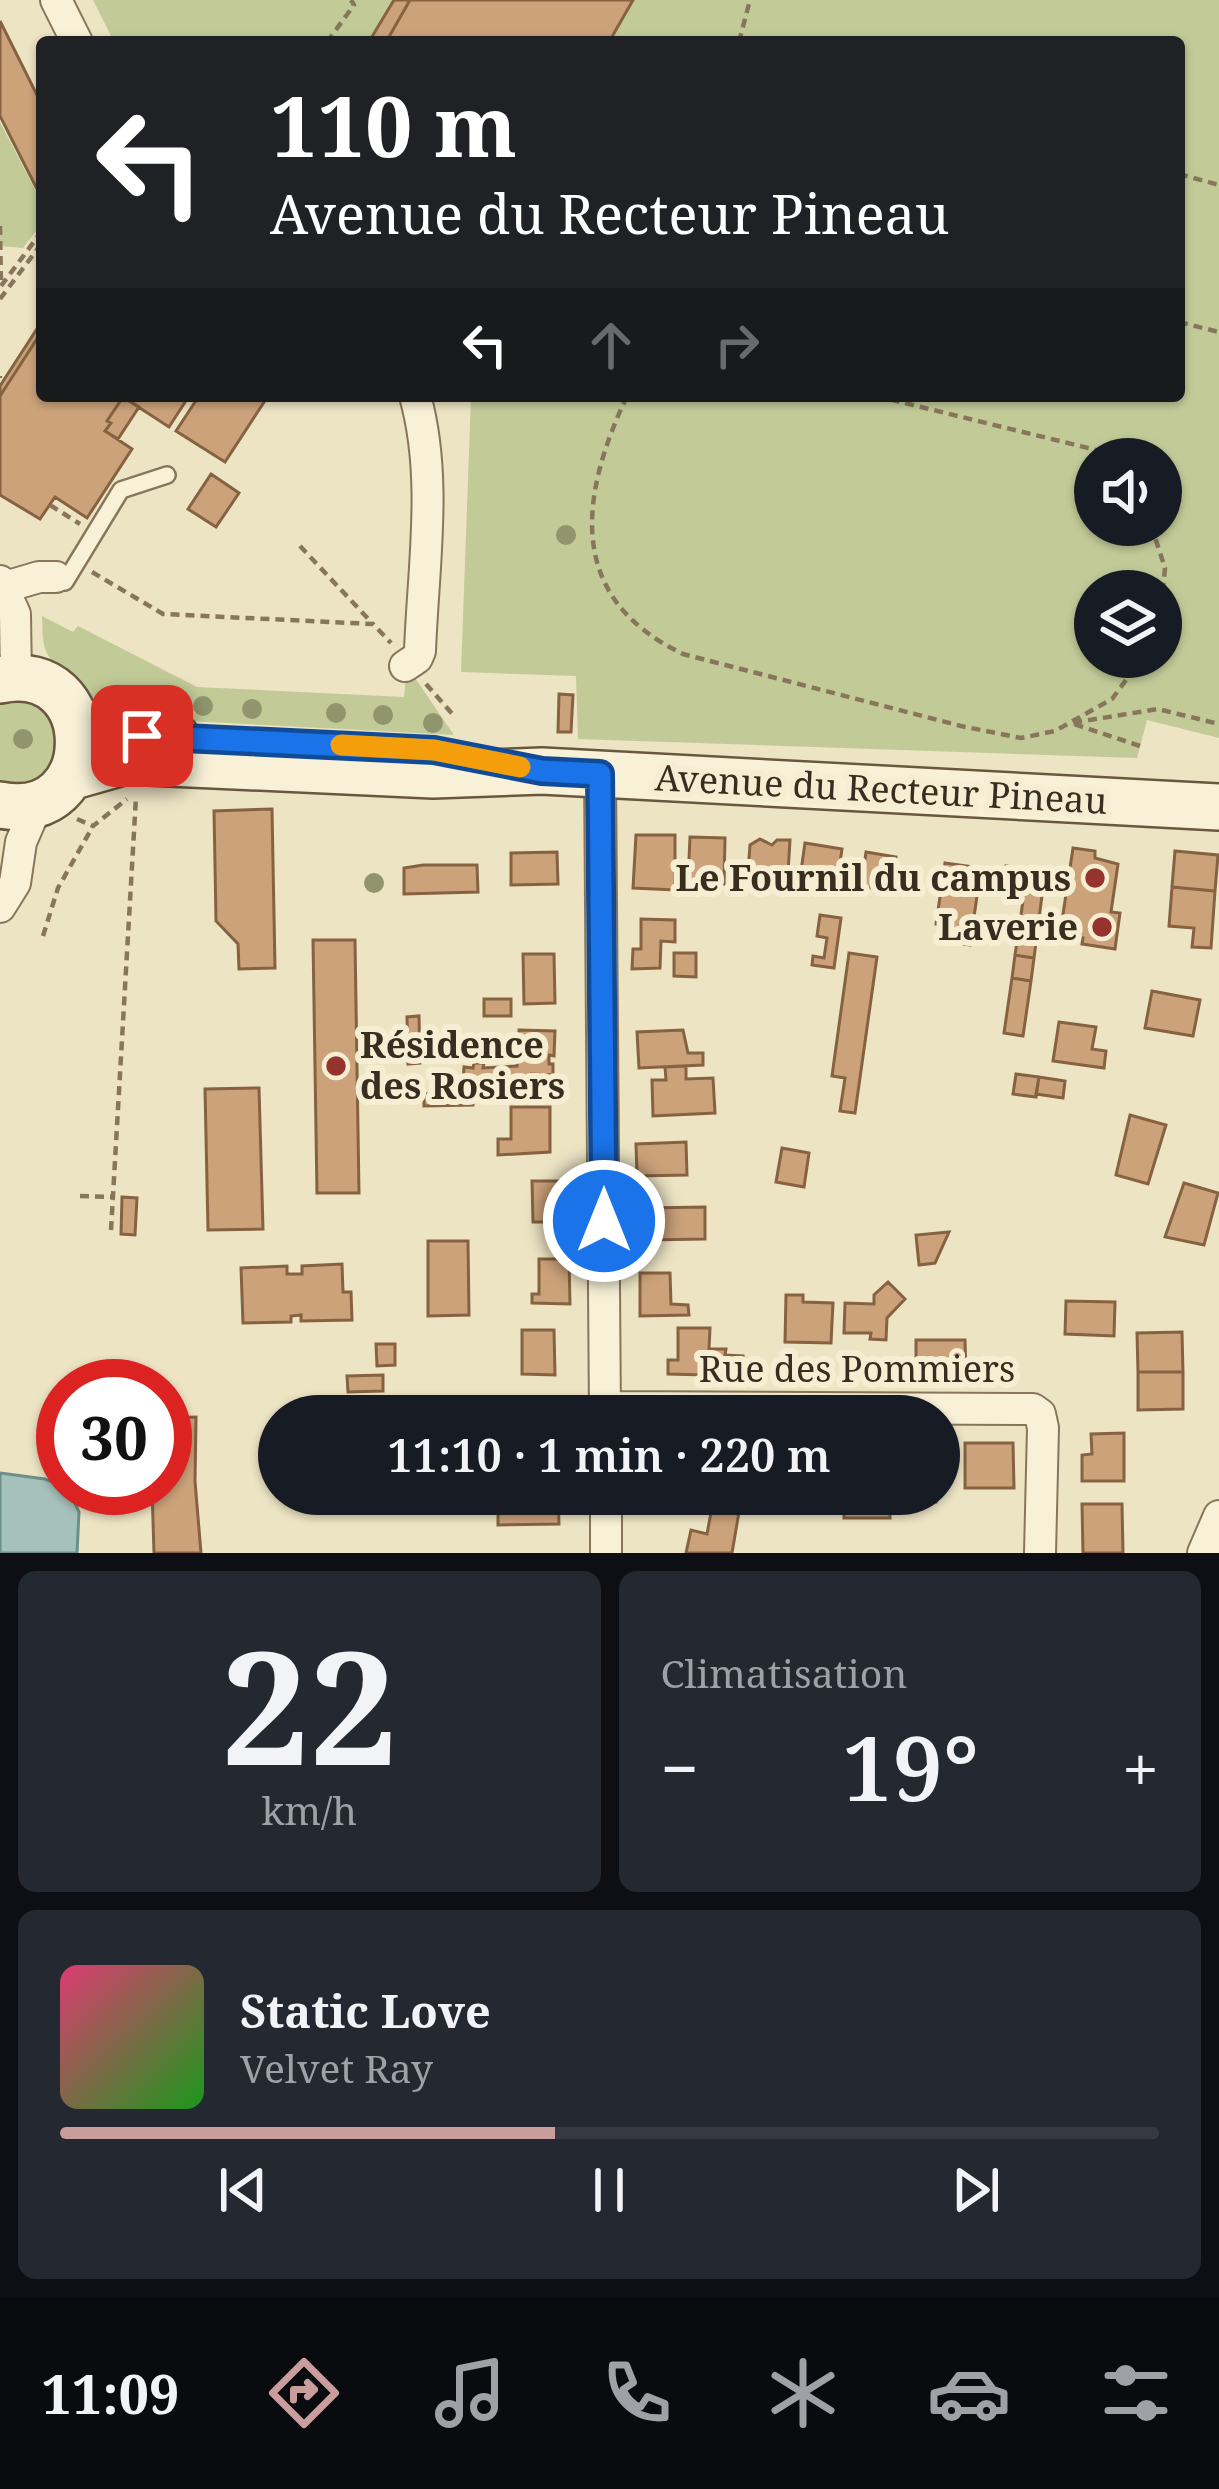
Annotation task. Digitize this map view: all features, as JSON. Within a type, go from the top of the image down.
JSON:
[{"type":"main road","name":"Avenue du Recteur Pineau","points":[[8,679],[31,680],[58,693],[76,720],[142,736],[434,750],[542,771]]},
{"type":"main road","points":[[36,795],[80,751],[76,720]]},
{"type":"main road","name":"Avenue du Recteur Pineau","points":[[36,795],[126,761],[433,775],[542,771],[1219,807]]},
{"type":"street","points":[[56,0],[74,36]]},
{"type":"street","points":[[407,665],[420,651],[427,477],[416,402]]},
{"type":"street","points":[[8,679],[15,614],[3,584],[39,577],[70,578]]},
{"type":"street","points":[[600,774],[605,1395]]},
{"type":"street","points":[[1,906],[15,883],[21,842],[36,795]]},
{"type":"street","points":[[0,864],[1,906]]},
{"type":"street","name":"Rue des Pommiers","points":[[960,1409],[1033,1408],[1040,1414],[1040,1553]]},
{"type":"street","points":[[606,1515],[606,1553]]},
{"type":"street","points":[[1203,1553],[1219,1516]]},
{"type":"lane","points":[[70,578],[121,490],[167,475]]},
{"type":"path","points":[[331,36],[354,5],[351,0]]},
{"type":"path","points":[[741,36],[751,0]]},
{"type":"path","points":[[1185,176],[1219,185]]},
{"type":"path","points":[[0,226],[1,287]]},
{"type":"path","points":[[1,287],[36,239]]},
{"type":"path","points":[[0,299],[36,251]]},
{"type":"path","points":[[1185,324],[1219,332]]},
{"type":"path","points":[[625,402],[599,465],[593,508],[599,577],[631,622],[683,654],[1021,738],[1071,723],[1158,709],[1219,724]]},
{"type":"path","points":[[902,402],[1074,444]]},
{"type":"path","points":[[920,406],[921,402]]},
{"type":"path","points":[[50,505],[94,534]]},
{"type":"path","points":[[300,546],[454,718]]},
{"type":"path","points":[[70,578],[163,614],[373,624]]},
{"type":"path","points":[[1071,723],[1112,698],[1127,678]]},
{"type":"path","points":[[1071,723],[1140,746]]},
{"type":"path","points":[[112,1230],[136,791]]},
{"type":"path","points":[[43,936],[58,888],[93,826]]},
{"type":"path","points":[[80,1196],[115,1198]]},
{"type":"green space","points":[[93,0],[1219,0],[1219,738],[1147,720],[1137,758],[578,739],[576,676],[461,672],[471,402],[1185,402],[1185,36],[111,36]]},
{"type":"green space","points":[[0,122],[36,191],[36,231],[23,248],[0,246]]},
{"type":"green space","points":[[42,616],[73,632],[78,626],[197,687],[404,697],[406,677],[415,678],[454,735],[133,718],[86,692],[54,664],[44,646]]},
{"type":"green space","points":[[0,697],[41,703],[63,744],[39,785],[0,789]]},
{"type":"water","points":[[0,1473],[36,1478],[36,1515],[79,1515],[77,1553],[0,1553]]},
{"type":"building","points":[[394,0],[410,0],[389,36],[372,36]]},
{"type":"building","points":[[410,0],[633,0],[612,36],[389,36]]},
{"type":"building","points":[[0,21],[36,93],[36,187],[0,116]]},
{"type":"building","points":[[36,330],[36,340],[0,396],[0,386]]},
{"type":"building","points":[[36,340],[36,402],[120,402],[105,431],[132,449],[87,518],[55,497],[40,519],[0,495],[0,396]]},
{"type":"building","points":[[120,402],[139,407],[118,439],[105,431],[111,423],[107,421]]},
{"type":"building","points":[[131,402],[185,402],[169,427]]},
{"type":"building","points":[[195,402],[264,402],[225,462],[176,431]]},
{"type":"building","points":[[211,474],[239,493],[216,527],[188,509]]},
{"type":"building","points":[[559,694],[573,695],[571,732],[558,732]]},
{"type":"building","points":[[272,809],[275,968],[239,969],[238,944],[216,921],[214,811]]},
{"type":"building","points":[[636,835],[675,835],[675,890],[633,888]]},
{"type":"building","points":[[690,837],[725,838],[724,884],[688,882]]},
{"type":"building","points":[[760,839],[772,845],[790,840],[787,890],[747,886],[750,845]]},
{"type":"building","points":[[805,843],[842,849],[837,883],[800,878]]},
{"type":"building","points":[[1073,848],[1095,851],[1095,858],[1118,864],[1111,912],[1120,913],[1115,949],[1082,944],[1083,938],[1060,934]]},
{"type":"building","points":[[1175,851],[1218,855],[1215,891],[1172,887]]},
{"type":"building","points":[[557,852],[558,884],[511,885],[511,853]]},
{"type":"building","points":[[866,852],[896,857],[891,890],[861,887]]},
{"type":"building","points":[[945,863],[981,868],[970,945],[945,941],[947,926],[936,924]]},
{"type":"building","points":[[477,865],[478,892],[404,894],[404,868]]},
{"type":"building","points":[[1006,866],[1045,872],[1034,958],[1015,955],[1024,894],[1002,891]]},
{"type":"building","points":[[1172,887],[1215,891],[1211,948],[1192,947],[1194,928],[1169,926]]},
{"type":"building","points":[[820,915],[841,918],[834,968],[812,965],[813,956],[824,958],[827,938],[817,936]]},
{"type":"building","points":[[641,919],[675,920],[675,942],[661,941],[660,968],[632,969],[633,949],[641,949]]},
{"type":"building","name":"Résidence des Rosiers","points":[[313,940],[355,940],[359,1193],[317,1193]]},
{"type":"building","points":[[674,953],[696,953],[696,977],[674,976]]},
{"type":"building","points":[[849,953],[877,957],[855,1113],[840,1111],[845,1078],[832,1076]]},
{"type":"building","points":[[523,954],[554,954],[555,1003],[524,1004]]},
{"type":"building","points":[[1015,955],[1034,958],[1031,981],[1012,978]]},
{"type":"building","points":[[1012,978],[1031,981],[1023,1036],[1004,1033]]},
{"type":"building","points":[[1152,991],[1200,1000],[1193,1036],[1145,1028]]},
{"type":"building","points":[[484,999],[511,999],[511,1016],[484,1016]]},
{"type":"building","points":[[419,1016],[420,1063],[408,1064],[407,1017]]},
{"type":"building","points":[[1059,1022],[1096,1027],[1092,1049],[1106,1051],[1104,1068],[1053,1061]]},
{"type":"building","points":[[519,1030],[555,1031],[554,1056],[549,1055],[553,1075],[532,1074],[536,1091],[457,1089],[464,1067],[473,1068],[474,1063],[484,1063],[483,1068],[517,1066]]},
{"type":"building","points":[[683,1030],[688,1053],[703,1053],[703,1065],[639,1068],[637,1032]]},
{"type":"building","points":[[686,1066],[686,1079],[713,1078],[715,1113],[653,1116],[652,1080],[666,1080],[665,1067]]},
{"type":"building","points":[[1016,1074],[1039,1077],[1036,1097],[1013,1094]]},
{"type":"building","points":[[1039,1077],[1065,1081],[1063,1098],[1036,1094]]},
{"type":"building","points":[[259,1088],[263,1229],[208,1230],[205,1089]]},
{"type":"building","points":[[473,1093],[473,1105],[424,1106],[424,1094]]},
{"type":"building","points":[[511,1107],[550,1107],[550,1152],[498,1155],[498,1139],[511,1139]]},
{"type":"building","points":[[1130,1115],[1166,1125],[1148,1184],[1116,1175]]},
{"type":"building","points":[[686,1142],[687,1175],[637,1176],[636,1144]]},
{"type":"building","points":[[782,1148],[809,1153],[804,1187],[776,1182]]},
{"type":"building","points":[[532,1181],[569,1181],[569,1222],[533,1222]]},
{"type":"building","points":[[1184,1183],[1218,1193],[1204,1245],[1165,1237]]},
{"type":"building","points":[[122,1197],[137,1198],[135,1235],[121,1234]]},
{"type":"building","points":[[705,1207],[705,1239],[645,1240],[644,1208]]},
{"type":"building","points":[[949,1232],[935,1263],[919,1265],[916,1235]]},
{"type":"building","points":[[428,1241],[468,1241],[469,1315],[428,1316]]},
{"type":"building","points":[[539,1259],[569,1259],[570,1304],[532,1303],[532,1294],[539,1294]]},
{"type":"building","points":[[342,1264],[343,1292],[351,1292],[352,1320],[301,1321],[301,1315],[291,1316],[291,1322],[243,1323],[241,1268],[287,1266],[287,1274],[302,1274],[302,1266]]},
{"type":"building","points":[[640,1273],[670,1273],[671,1304],[688,1305],[689,1315],[640,1316]]},
{"type":"building","points":[[888,1282],[905,1299],[887,1318],[886,1340],[870,1339],[871,1333],[844,1333],[845,1303],[874,1304],[874,1295]]},
{"type":"building","points":[[786,1295],[803,1295],[803,1302],[833,1303],[831,1343],[785,1342]]},
{"type":"building","points":[[1066,1301],[1115,1302],[1114,1336],[1065,1334]]},
{"type":"building","points":[[678,1328],[710,1328],[709,1349],[743,1356],[743,1376],[668,1374],[668,1360],[678,1360]]},
{"type":"building","points":[[522,1330],[554,1330],[555,1375],[522,1374]]},
{"type":"building","points":[[1182,1332],[1183,1372],[1138,1372],[1137,1333]]},
{"type":"building","points":[[916,1340],[965,1340],[966,1373],[916,1374]]},
{"type":"building","points":[[376,1344],[395,1344],[395,1365],[377,1366]]},
{"type":"building","points":[[1138,1372],[1183,1372],[1183,1409],[1138,1410]]},
{"type":"building","points":[[383,1375],[383,1391],[348,1392],[347,1376]]},
{"type":"building","points":[[192,1417],[196,1417],[201,1553],[154,1553],[153,1515],[192,1515]]},
{"type":"building","points":[[1124,1433],[1124,1481],[1082,1481],[1082,1455],[1092,1454],[1091,1434]]},
{"type":"building","points":[[965,1443],[1013,1443],[1014,1488],[965,1488]]},
{"type":"building","points":[[1082,1504],[1122,1504],[1123,1553],[1083,1553]]},
{"type":"building","points":[[498,1515],[559,1515],[559,1524],[498,1525]]},
{"type":"building","points":[[711,1515],[738,1515],[732,1553],[686,1553],[691,1530],[707,1534]]},
{"type":"building","points":[[844,1515],[890,1515],[890,1518]]},
{"type":"slow traffic","points":[[341,745],[434,750],[520,767]]},
{"type":"place","name":"Le Fournil du campus","points":[[1095,878]]},
{"type":"place","name":"Laverie","points":[[1102,927]]},
{"type":"place","name":"Résidence des Rosiers","points":[[336,1066]]},
{"type":"route","points":[[142,736],[434,750],[542,771],[600,774],[604,1221]]}]
